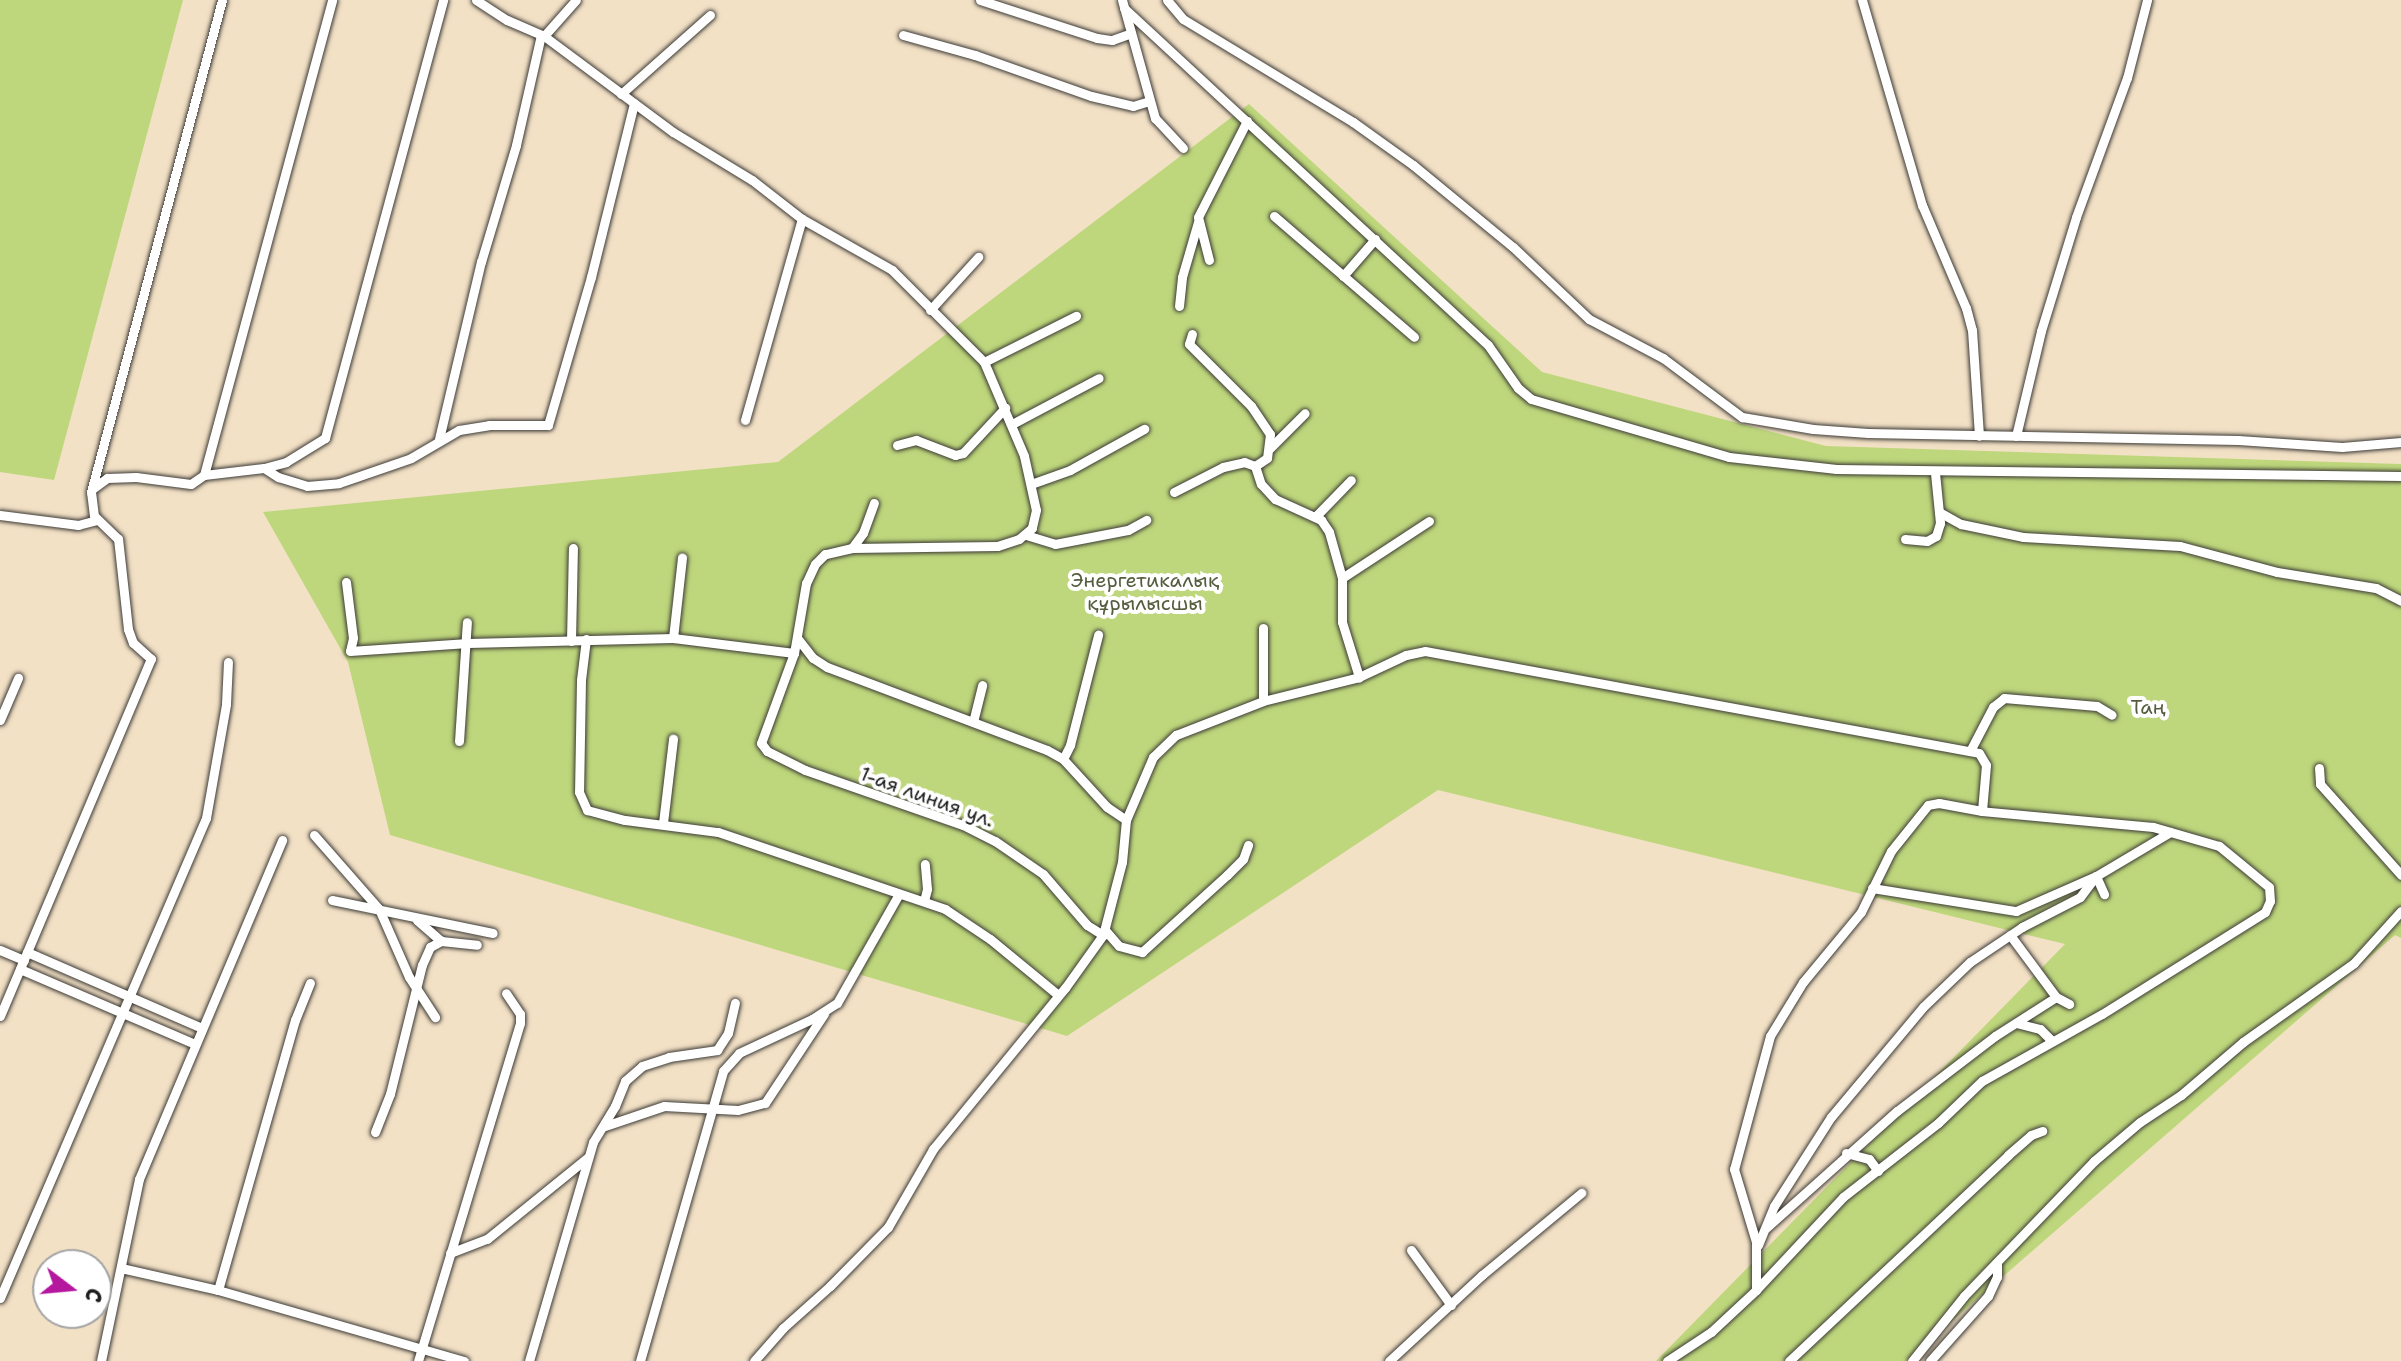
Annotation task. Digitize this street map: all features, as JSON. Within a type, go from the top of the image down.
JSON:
[{"type":"street","points":[[0,1016],[151,659],[133,643],[128,629],[118,539],[97,520],[91,504],[92,489],[222,0]]},
{"type":"street","points":[[204,475],[332,0]]},
{"type":"street","points":[[92,489],[107,478],[136,477],[191,484],[204,475],[264,468],[286,462],[325,438],[443,0]]},
{"type":"street","points":[[346,582],[353,638],[350,651],[468,643],[673,638],[794,653],[810,571],[825,554],[852,548],[975,548],[1009,543],[1026,535],[1032,528],[1036,510],[1031,484],[1012,424],[984,362],[892,270],[802,219],[752,180],[673,132],[542,36],[507,20],[476,0]]},
{"type":"street","points":[[439,439],[481,262],[516,145],[542,36],[576,0]]},
{"type":"street","points":[[980,0],[1097,38],[1112,40],[1131,33]]},
{"type":"street","points":[[1167,0],[1183,19],[1353,122],[1401,156],[1513,247],[1589,319],[1663,358],[1742,417],[1813,429],[1979,436],[2238,440],[2342,447],[2401,442]]},
{"type":"street","points":[[1862,0],[1922,205],[1966,308],[1972,330],[1979,436]]},
{"type":"street","points":[[2016,436],[2041,331],[2076,217],[2120,99],[2147,0]]},
{"type":"street","points":[[1123,4],[1149,101],[1160,128],[1183,148]]},
{"type":"street","points":[[1123,4],[1488,345],[1518,388],[1531,399],[1739,459],[1836,469],[1935,473],[2401,476]]},
{"type":"street","points":[[621,94],[710,15]]},
{"type":"street","points":[[903,35],[953,48],[1104,99],[1133,106],[1149,101]]},
{"type":"street","points":[[264,468],[278,477],[307,486],[339,483],[411,458],[439,439],[474,426],[548,425],[591,277],[634,103]]},
{"type":"street","points":[[1179,306],[1182,277],[1198,222],[1247,121]]},
{"type":"street","points":[[1274,216],[1414,337]]},
{"type":"street","points":[[745,420],[802,219]]},
{"type":"street","points":[[1198,222],[1209,260]]},
{"type":"street","points":[[1343,276],[1375,239]]},
{"type":"street","points":[[930,310],[978,257]]},
{"type":"street","points":[[984,362],[1076,316]]},
{"type":"street","points":[[1174,492],[1236,462],[1255,466],[1267,458],[1270,448],[1270,434],[1263,423],[1236,390],[1189,344],[1192,334]]},
{"type":"street","points":[[1012,424],[1099,378]]},
{"type":"street","points":[[897,445],[916,440],[955,455],[963,453],[1005,408]]},
{"type":"street","points":[[1270,448],[1305,413]]},
{"type":"street","points":[[1031,484],[1070,470],[1144,429]]},
{"type":"street","points":[[1255,466],[1267,493],[1316,516],[1329,532],[1342,578],[1342,622],[1359,677]]},
{"type":"street","points":[[1905,539],[1922,541],[1933,538],[1940,523],[1935,473]]},
{"type":"street","points":[[1316,516],[1351,480]]},
{"type":"street","points":[[852,548],[863,533],[874,503]]},
{"type":"street","points":[[1939,512],[1961,524],[2031,538],[2180,546],[2277,572],[2376,588],[2401,601]]},
{"type":"street","points":[[0,515],[78,525],[97,520]]},
{"type":"street","points":[[1026,535],[1055,544],[1128,530],[1146,520]]},
{"type":"street","points":[[1342,578],[1429,521]]},
{"type":"street","points":[[571,641],[573,548]]},
{"type":"street","points":[[673,638],[682,558]]},
{"type":"street","points":[[459,741],[468,643],[467,622]]},
{"type":"street","points":[[1263,628],[1263,701]]},
{"type":"street","points":[[1063,759],[1070,745],[1098,635]]},
{"type":"street","points":[[586,639],[581,680],[580,799],[587,810],[718,832],[924,901],[967,923],[1057,994]]},
{"type":"street","points":[[798,639],[813,658],[827,667],[1063,759],[1107,807],[1126,820]]},
{"type":"street","points":[[754,1361],[783,1328],[888,1227],[933,1149],[1104,932],[1122,862],[1126,820],[1153,757],[1176,735],[1263,701],[1359,677],[1406,655],[1425,651],[1979,753],[1985,760],[1982,811]]},
{"type":"street","name":"1-ая линия ул.","points":[[794,653],[761,743],[767,751],[805,770],[963,825],[995,841],[1037,868],[1087,925],[1104,932],[1119,946],[1142,952],[1243,859],[1248,845]]},
{"type":"street","points":[[0,1298],[206,818],[226,704],[228,662]]},
{"type":"street","points":[[0,720],[18,678]]},
{"type":"street","points":[[973,722],[982,685]]},
{"type":"street","points":[[1970,751],[1993,707],[2004,698],[2097,706],[2112,715]]},
{"type":"street","points":[[663,823],[673,739]]},
{"type":"street","points":[[2319,768],[2320,784],[2401,875]]},
{"type":"street","points":[[1667,1361],[1711,1332],[1756,1290],[1830,1209],[1938,1123],[1991,1075],[2154,982],[2268,907],[2269,887],[2226,850],[2170,832],[2140,826],[1982,811],[1939,803],[1928,805],[1897,842],[1861,912],[1794,994],[1770,1036],[1734,1169],[1757,1248]]},
{"type":"street","points":[[1872,888],[2016,911],[2096,876],[2170,832]]},
{"type":"street","points":[[314,835],[379,909],[415,988],[435,1017]]},
{"type":"street","points":[[101,1361],[139,1179],[282,840]]},
{"type":"street","points":[[924,901],[927,889],[925,864]]},
{"type":"street","points":[[2096,876],[2104,894]]},
{"type":"street","points":[[1756,1290],[1757,1248],[1761,1233],[1808,1152],[1868,1071],[1957,972],[2010,935],[2080,897],[2096,876]]},
{"type":"street","points":[[529,1361],[587,1158],[598,1132],[605,1126],[664,1106],[712,1110],[755,1108],[765,1103],[826,1011],[843,995],[899,894]]},
{"type":"street","points":[[332,900],[417,920],[493,933]]},
{"type":"street","points":[[1912,1361],[1964,1296],[2113,1144],[2181,1095],[2251,1036],[2348,968],[2401,911]]},
{"type":"street","points":[[417,920],[441,941],[477,945]]},
{"type":"street","points":[[2010,935],[2056,997],[2069,1004]]},
{"type":"street","points":[[375,1132],[390,1094],[415,988],[430,947],[441,941]]},
{"type":"street","points":[[0,950],[129,996],[202,1028]]},
{"type":"street","points":[[24,960],[122,1013],[195,1044]]},
{"type":"street","points":[[218,1290],[295,1020],[310,983]]},
{"type":"street","points":[[418,1361],[520,1023],[520,1014],[506,993]]},
{"type":"street","points":[[1761,1233],[1846,1153],[1941,1077],[2056,997]]},
{"type":"street","points":[[605,1126],[625,1081],[633,1072],[669,1057],[717,1050],[728,1033],[735,1003]]},
{"type":"street","points":[[640,1361],[723,1071],[733,1058],[826,1011]]},
{"type":"street","points":[[2016,1023],[2040,1029],[2052,1041]]},
{"type":"street","points":[[1789,1361],[1997,1165],[2031,1135],[2042,1131]]},
{"type":"street","points":[[1846,1153],[1869,1159],[1878,1171]]},
{"type":"street","points":[[450,1253],[487,1239],[587,1158]]},
{"type":"street","points":[[1389,1361],[1511,1249],[1581,1193]]},
{"type":"street","points":[[1411,1250],[1451,1305]]},
{"type":"street","points":[[1928,1361],[1988,1296],[1997,1277],[1997,1263]]},
{"type":"street","points":[[121,1268],[218,1290],[464,1361]]},
{"type":"green space","points":[[0,0],[183,0],[54,480],[0,472]]},
{"type":"green space","points":[[1249,104],[1542,372],[1826,446],[2401,464],[2401,938],[2395,935],[1906,1361],[1656,1361],[2065,944],[1438,790],[1067,1036],[390,835],[348,662],[263,512],[778,462]]},
{"type":"park label","name":"Энергетикалық құрылысшы","points":[[1145,592]]},
{"type":"park label","name":"Таң","points":[[2148,707]]}]
